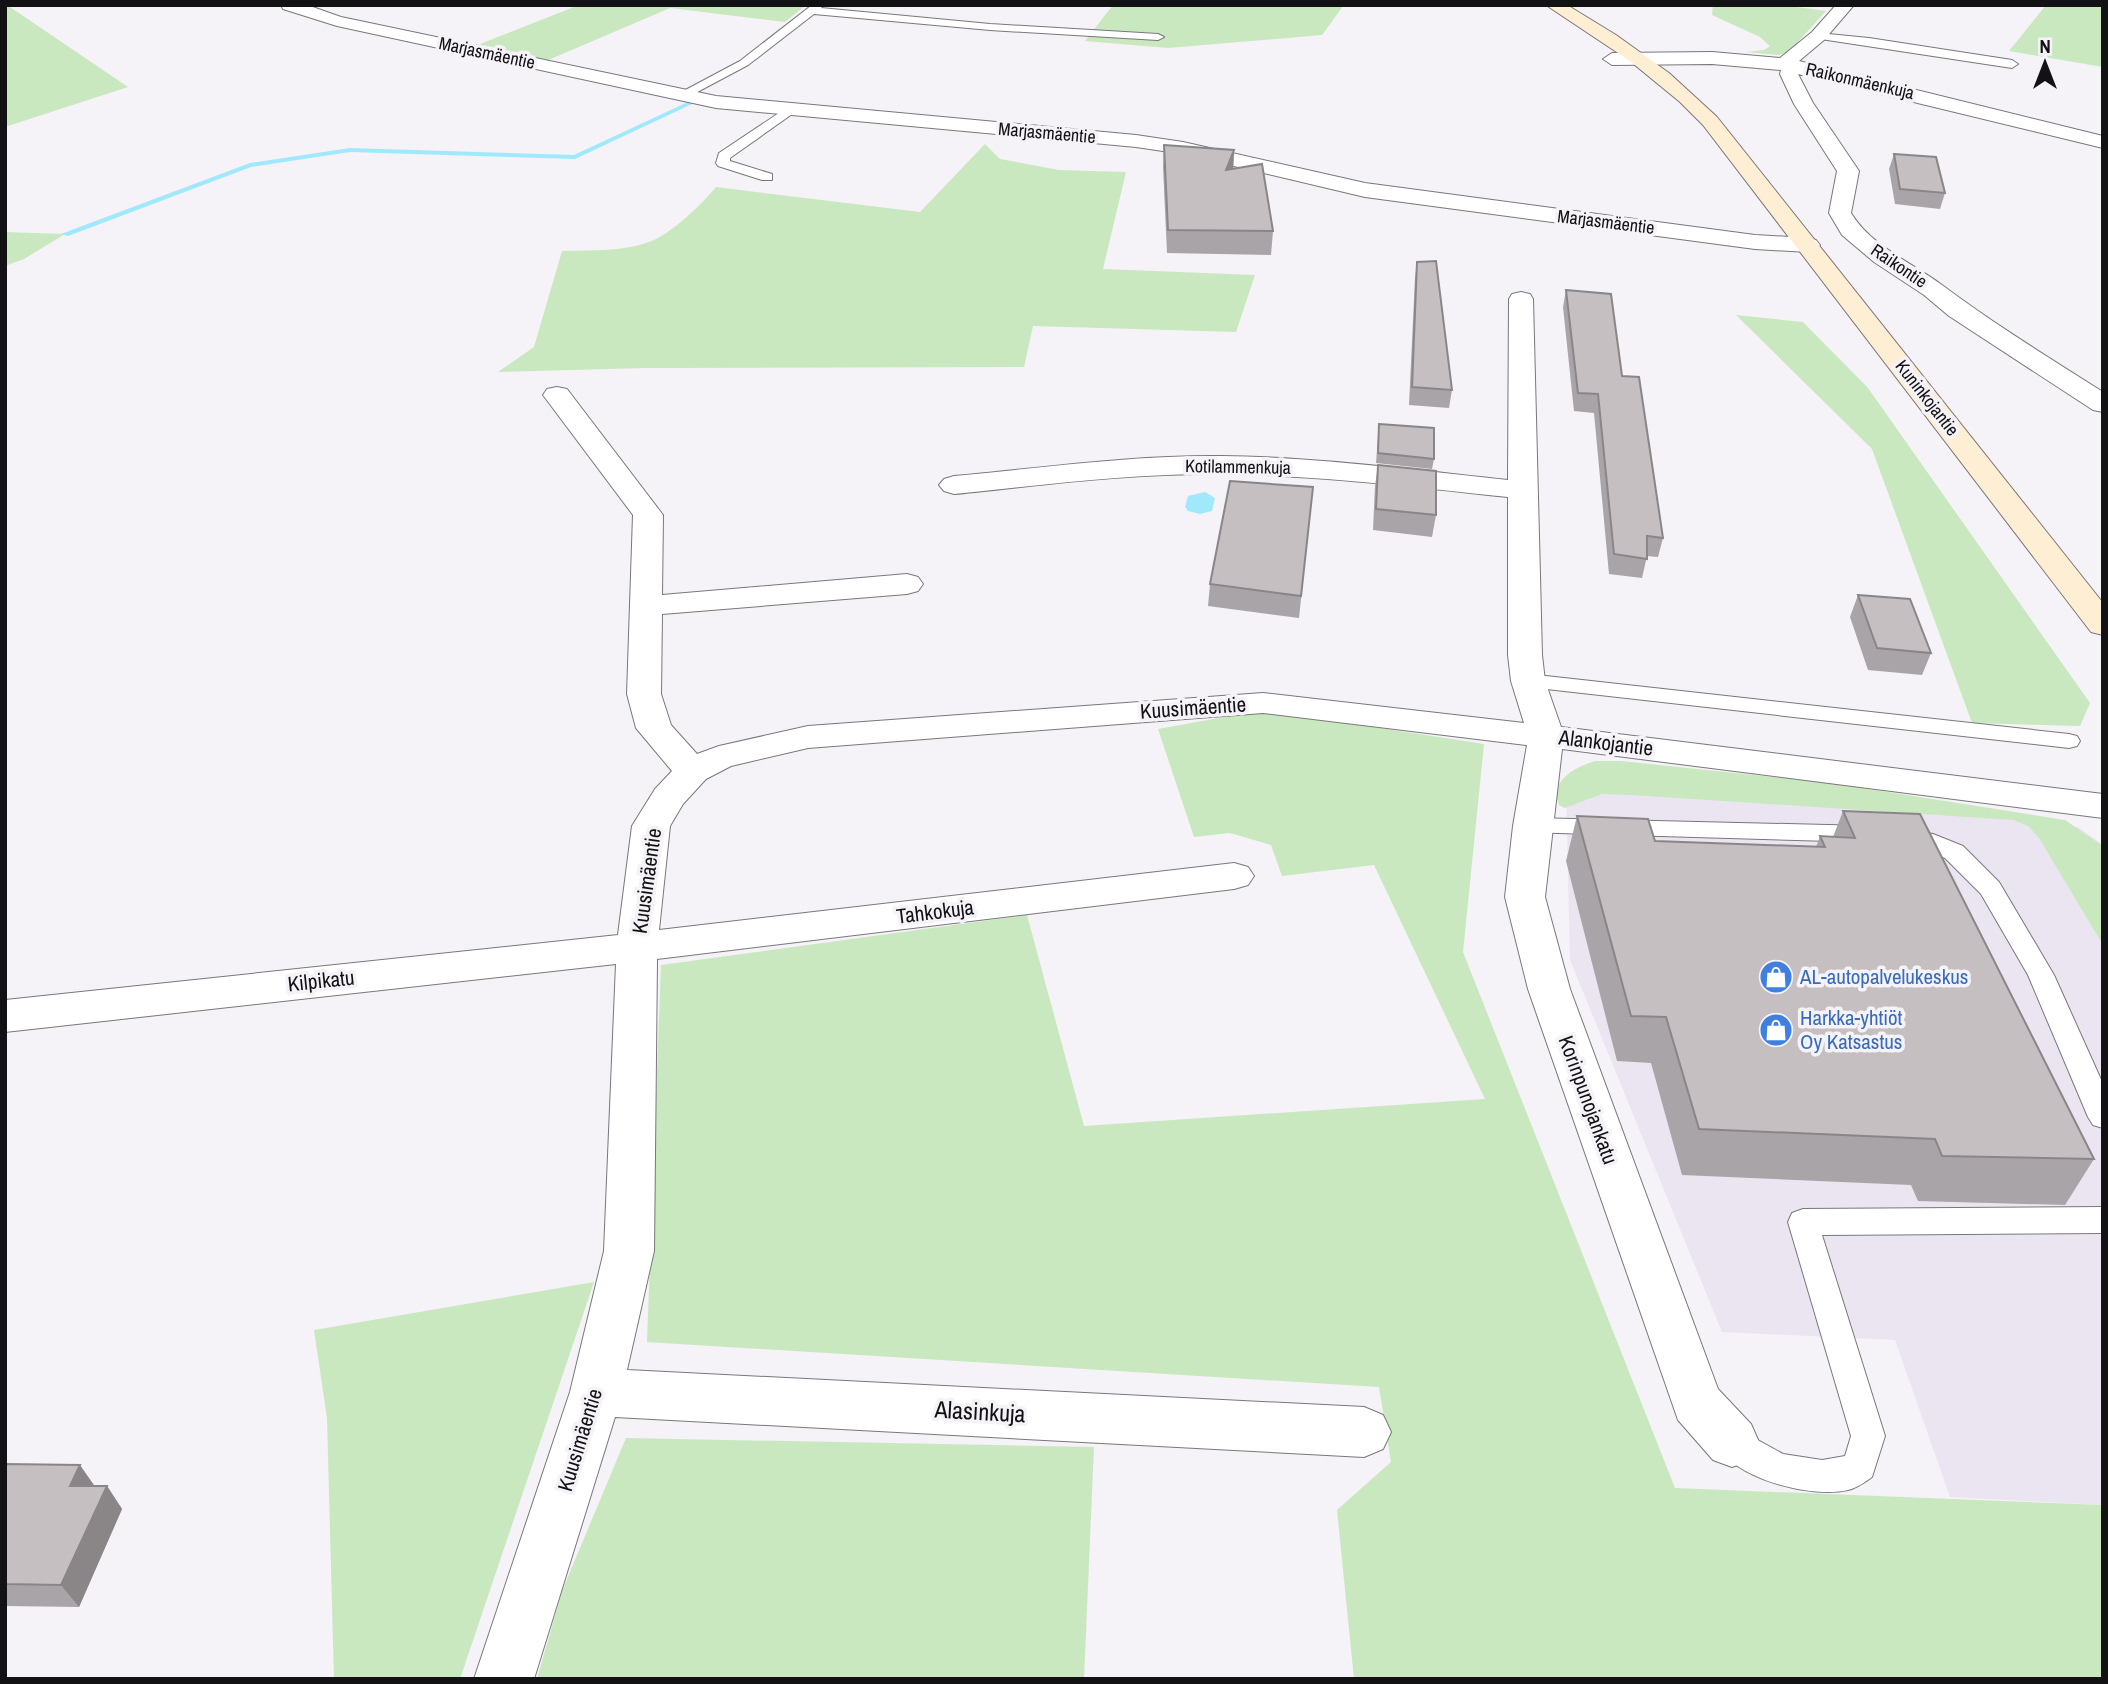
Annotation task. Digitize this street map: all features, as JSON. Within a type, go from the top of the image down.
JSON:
[{"type":"main road","name":"Kuninkojantie","points":[[1546,8],[1639,58],[1697,107],[1730,141],[1749,172],[2103,625]]},
{"type":"main road","name":"Kuninkojantie","points":[[1546,8],[1749,172]]},
{"type":"street","name":"Marjasmäentie","points":[[289,5],[337,22],[716,102],[1136,141],[1183,148],[1365,190],[1755,242],[1808,245]]},
{"type":"street","points":[[1791,65],[1789,59],[1818,37],[1846,5]]},
{"type":"street","name":"Raikonmäenkuja","points":[[1612,59],[1712,58],[1791,65],[2103,142]]},
{"type":"street","name":"Raikontie","points":[[1791,65],[1789,74],[1804,104],[1848,171],[1840,212],[1850,230],[1882,257],[1933,290],[1958,311],[2103,404]]},
{"type":"street","name":"Alankojantie","points":[[1521,299],[1525,655],[1528,681],[1546,736],[2103,806]]},
{"type":"street","points":[[557,395],[648,515],[643,694],[654,728],[693,771]]},
{"type":"street","name":"Kotilammenkuja","points":[[954,485],[1218,465],[1305,468],[1522,490]]},
{"type":"street","points":[[646,606],[907,584]]},
{"type":"street","name":"Kuusimäentie","points":[[504,1679],[596,1392],[629,1251],[637,947],[652,826],[668,797],[693,771],[719,757],[808,737],[1263,703],[1546,736]]},
{"type":"street","name":"Korinpunojankatu","points":[[1546,736],[1532,826],[1525,897],[1549,989],[1697,1403],[1732,1442]]},
{"type":"street","name":"Tahkokuja","points":[[637,947],[1234,876]]},
{"type":"street","name":"Kilpikatu","points":[[5,1016],[637,947]]},
{"type":"street","name":"Alasinkuja","points":[[596,1392],[1364,1432]]},
{"type":"lane","points":[[682,95],[744,63],[816,8],[990,27],[1158,37]]},
{"type":"lane","points":[[1818,37],[1869,41],[2012,64]]},
{"type":"lane","points":[[766,177],[723,163],[724,156],[790,109]]},
{"type":"lane","points":[[1528,681],[2069,741]]},
{"type":"lane","points":[[1532,826],[1887,834],[1924,840],[1954,852],[1990,888],[2041,975],[2103,1117]]},
{"type":"lane","points":[[1732,1442],[1777,1469],[1822,1476],[1847,1474],[1860,1466],[1868,1436],[1803,1222],[2103,1220]]},
{"type":"shaded area","points":[[1566,790],[1827,794],[2078,827],[2103,845],[2103,1505],[1950,1497],[1895,1340],[1722,1332],[1570,960]]},
{"type":"green space","points":[[7,5],[128,87],[5,127]]},
{"type":"green space","points":[[579,5],[806,5],[785,22],[670,8],[546,61],[475,46]]},
{"type":"green space","points":[[1113,5],[1344,5],[1322,35],[1168,48],[1085,41]]},
{"type":"green space","points":[[1713,5],[1782,5],[1826,11],[1789,52],[1779,55],[1746,52],[1764,50],[1770,46],[1760,37],[1712,15]]},
{"type":"green space","points":[[2046,5],[2103,5],[2103,67],[2009,51]]},
{"type":"green space","points":[[985,144],[1000,159],[1059,170],[1126,172],[1103,269],[1255,275],[1236,332],[1033,326],[1024,367],[645,368],[498,372],[534,347],[562,251],[620,248],[654,240],[687,216],[716,187],[920,212]]},
{"type":"green space","points":[[5,232],[65,234],[24,259],[5,266]]},
{"type":"green space","points":[[1736,315],[1803,322],[1868,388],[2090,703],[2080,726],[1972,723],[1872,449]]},
{"type":"green space","points":[[1263,710],[1484,744],[1463,952],[1675,1488],[2103,1505],[2103,1679],[1354,1679],[1337,1510],[1391,1462],[1379,1387],[647,1342],[661,965],[1027,915],[1084,1126],[1485,1099],[1374,865],[1282,876],[1271,845],[1230,833],[1194,837],[1158,729]]},
{"type":"green space","points":[[1595,761],[1621,761],[1831,783],[2065,820],[2103,846],[2103,945],[2039,838],[2028,826],[2013,820],[1602,794],[1565,808],[1559,805],[1555,791],[1567,775]]},
{"type":"green space","points":[[594,1282],[460,1679],[334,1679],[327,1418],[314,1330]]},
{"type":"green space","points":[[626,1438],[1094,1447],[1084,1679],[537,1679],[562,1591]]},
{"type":"water","points":[[1205,492],[1215,498],[1212,511],[1200,514],[1188,511],[1185,507],[1188,496]]},
{"type":"building","points":[[1164,145],[1234,150],[1226,170],[1262,164],[1273,231],[1168,230]]},
{"type":"building","points":[[1894,154],[1936,157],[1945,193],[1900,189]]},
{"type":"building","points":[[1436,261],[1452,390],[1412,387],[1417,262]]},
{"type":"building","points":[[1566,290],[1611,294],[1622,376],[1639,377],[1663,538],[1647,536],[1647,559],[1614,554],[1598,394],[1578,393]]},
{"type":"building","points":[[1379,424],[1434,428],[1434,459],[1378,453]]},
{"type":"building","points":[[1378,465],[1436,471],[1436,515],[1376,509]]},
{"type":"building","points":[[1230,481],[1313,487],[1301,596],[1210,584]]},
{"type":"building","points":[[1858,595],[1910,599],[1931,653],[1877,648]]},
{"type":"building","name":"AL-autopalvelukeskus","points":[[1843,811],[1920,814],[2094,1159],[1942,1156],[1935,1139],[1699,1129],[1666,1017],[1631,1016],[1577,816],[1648,819],[1655,841],[1825,847],[1820,836],[1855,838]]},
{"type":"building","points":[[5,1464],[80,1465],[70,1486],[107,1486],[61,1585],[5,1584]]},
{"type":"waterway","points":[[65,234],[250,165],[350,150],[575,157],[690,103]]},
{"type":"place","name":"AL-autopalvelukeskus","points":[[1776,977]]},
{"type":"place","name":"Harkka-yhtiöt Oy Katsastus","points":[[1776,1030]]}]
